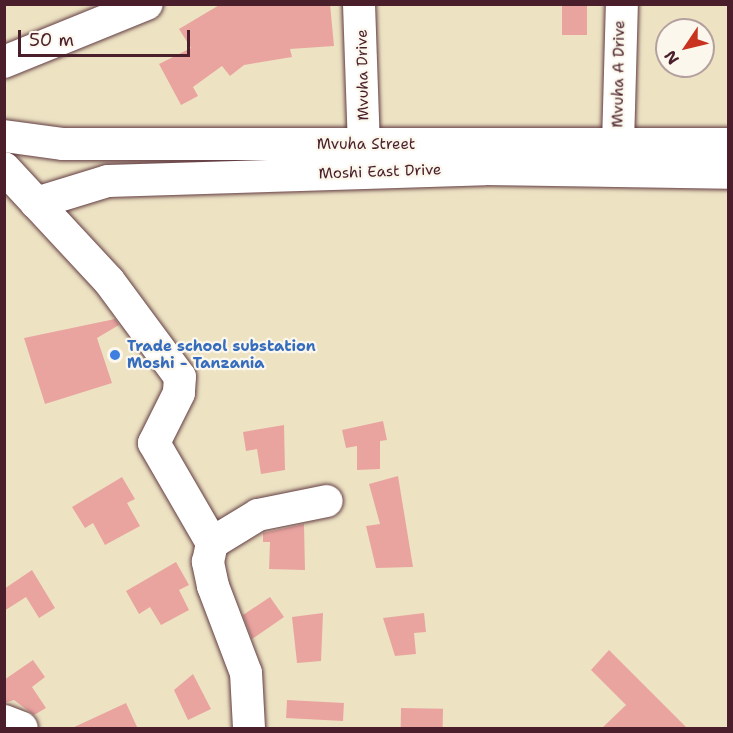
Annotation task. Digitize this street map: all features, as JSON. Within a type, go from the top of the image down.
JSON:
[{"type":"street","points":[[4,63],[147,4]]},
{"type":"street","name":"Mvuha Drive","points":[[359,4],[364,145]]},
{"type":"street","name":"Mvuha A Drive","points":[[618,144],[622,4]]},
{"type":"street","name":"Mvuha Street","points":[[4,136],[63,144],[729,144]]},
{"type":"street","points":[[4,168],[109,281],[180,377],[179,393],[154,443],[212,543],[208,562],[213,586],[246,673],[249,729]]},
{"type":"street","name":"Moshi East Drive","points":[[36,203],[108,181],[485,169],[729,173]]},
{"type":"street","points":[[212,543],[258,515],[327,501]]},
{"type":"street","points":[[4,721],[22,729]]},
{"type":"building","points":[[221,4],[330,4],[334,46],[290,49],[292,57],[244,65],[230,76],[222,66],[193,87],[198,96],[181,105],[159,64],[191,48],[179,29]]},
{"type":"building","points":[[562,4],[587,4],[587,35],[562,35]]},
{"type":"building","points":[[115,319],[119,325],[97,338],[112,383],[45,404],[24,338]]},
{"type":"building","points":[[383,421],[387,440],[380,441],[380,469],[357,470],[357,446],[346,448],[342,430]]},
{"type":"building","points":[[284,425],[285,470],[261,474],[257,449],[246,451],[243,432]]},
{"type":"building","points":[[398,476],[413,567],[376,568],[366,526],[380,524],[369,484]]},
{"type":"building","points":[[122,477],[135,499],[127,503],[140,526],[105,545],[93,523],[85,528],[72,507]]},
{"type":"building","points":[[304,524],[305,570],[269,569],[270,542],[263,542],[263,533]]},
{"type":"building","points":[[176,562],[189,585],[179,590],[189,610],[161,625],[150,607],[139,614],[126,591]]},
{"type":"building","points":[[32,570],[55,608],[39,618],[26,597],[4,611],[4,589]]},
{"type":"building","points":[[270,597],[284,617],[252,639],[243,615]]},
{"type":"building","points":[[323,613],[321,661],[297,663],[292,617]]},
{"type":"building","points":[[424,613],[426,632],[414,633],[416,654],[395,656],[383,618]]},
{"type":"building","points":[[609,650],[688,729],[601,729],[626,705],[591,670]]},
{"type":"building","points":[[33,660],[45,677],[32,687],[46,708],[34,715],[14,700],[4,703],[4,680]]},
{"type":"building","points":[[193,674],[211,709],[188,720],[174,690]]},
{"type":"building","points":[[287,700],[344,703],[343,721],[286,718]]},
{"type":"building","points":[[126,703],[138,729],[70,729]]},
{"type":"building","points":[[401,708],[443,709],[443,728],[401,727]]},
{"type":"place","name":"Trade school substation Moshi - Tanzania","points":[[115,355]]}]
